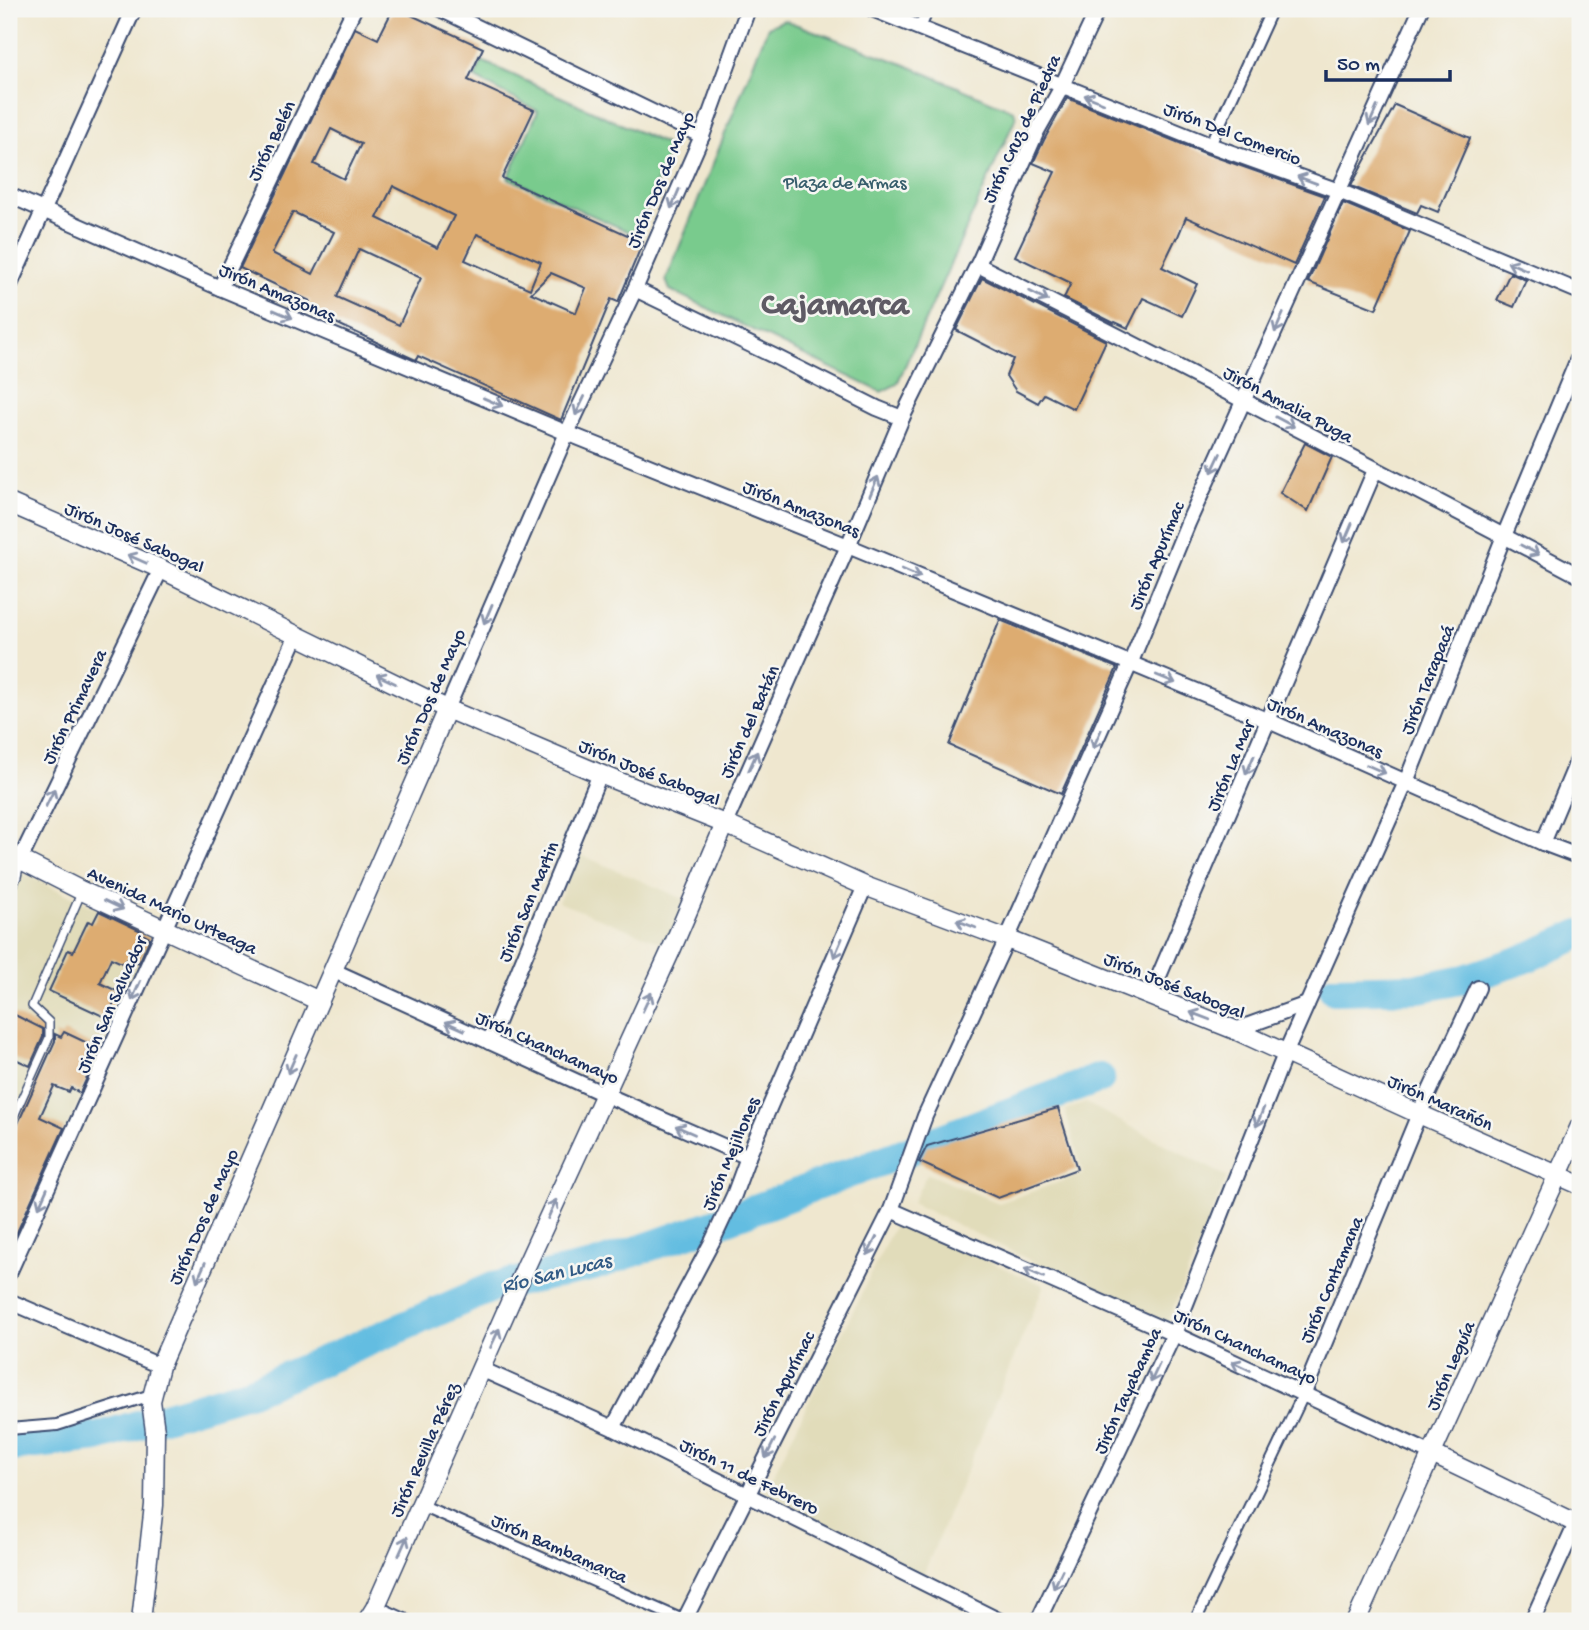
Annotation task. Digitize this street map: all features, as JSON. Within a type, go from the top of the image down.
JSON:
[{"type":"street","points":[[9,287],[134,9]]},
{"type":"street","name":"Jirón Belén","points":[[220,288],[354,9]]},
{"type":"street","points":[[440,9],[702,136]]},
{"type":"street","name":"Jirón Dos de Mayo","points":[[151,1398],[160,1366],[566,433],[635,289],[702,136],[748,9]]},
{"type":"street","name":"Jirón Del Comercio","points":[[872,9],[1210,145],[1339,191],[1580,292]]},
{"type":"street","points":[[920,28],[928,9]]},
{"type":"street","name":"Jirón Cruz de Piedra","points":[[978,265],[1037,131],[1098,9]]},
{"type":"street","points":[[1210,145],[1272,9]]},
{"type":"street","name":"Jirón Apurímac","points":[[684,1621],[891,1210],[925,1116],[1130,664],[1188,523],[1422,9]]},
{"type":"street","name":"Jirón Amazonas","points":[[9,195],[220,288],[566,433],[1269,721],[1580,857]]},
{"type":"street","name":"Jirón Amalia Puga","points":[[978,265],[1580,576]]},
{"type":"street","name":"Jirón del Batán","points":[[524,1272],[671,948],[902,418],[978,265]]},
{"type":"street","points":[[635,289],[902,418]]},
{"type":"street","name":"Jirón Tarapacá","points":[[1285,1054],[1406,782],[1580,354]]},
{"type":"street","name":"Jirón La Mar","points":[[1150,997],[1375,470]]},
{"type":"street","name":"Jirón José Sabogal","points":[[9,503],[161,569],[447,709],[725,824],[865,886],[1007,939],[1235,1030],[1285,1054]]},
{"type":"street","name":"Jirón Primavera","points":[[15,857],[161,569]]},
{"type":"street","name":"Jirón San Salvador","points":[[9,1273],[298,635]]},
{"type":"street","points":[[1543,843],[1580,755]]},
{"type":"street","name":"Jirón San Martin","points":[[489,1042],[600,774]]},
{"type":"street","name":"Avenida Mario Urteaga","points":[[15,857],[319,1001]]},
{"type":"street","name":"Jirón Mejillones","points":[[613,1428],[713,1240],[734,1195],[865,886]]},
{"type":"street","name":"Jirón Chanchamayo","points":[[332,970],[748,1157]]},
{"type":"street","name":"Jirón Contamana","points":[[1195,1621],[1303,1395],[1419,1114],[1478,988]]},
{"type":"street","points":[[1235,1030],[1307,1004]]},
{"type":"street","name":"Jirón Marañón","points":[[1285,1054],[1580,1185]]},
{"type":"street","name":"Jirón Tayabamba","points":[[1038,1621],[1174,1334],[1285,1054]]},
{"type":"street","name":"Jirón Leguía","points":[[1356,1621],[1580,1126]]},
{"type":"street","name":"Jirón Chanchamayo","points":[[891,1210],[1174,1334],[1579,1521]]},
{"type":"street","name":"Jirón Revilla Pérez","points":[[371,1615],[524,1272]]},
{"type":"street","points":[[9,1301],[160,1366]]},
{"type":"street","name":"Jirón 11 de Febrero","points":[[481,1369],[613,1428],[1000,1621]]},
{"type":"street","points":[[9,1430],[57,1425],[151,1398],[155,1431],[153,1505],[141,1621]]},
{"type":"street","name":"Jirón Bambamarca","points":[[421,1505],[684,1621]]},
{"type":"street","points":[[1532,1621],[1579,1521]]},
{"type":"street","points":[[371,1615],[404,1621]]},
{"type":"lane","points":[[9,895],[17,877],[15,857]]},
{"type":"lane","points":[[9,1127],[49,1038],[48,1021],[32,1006],[82,891]]},
{"type":"shaded area","points":[[579,854],[686,900],[668,945],[558,902]]},
{"type":"shaded area","points":[[9,867],[154,936],[9,1253]]},
{"type":"shaded area","points":[[1086,1103],[1227,1177],[1166,1326],[912,1203],[927,1174],[999,1203],[1083,1174],[1065,1110]]},
{"type":"shaded area","points":[[896,1222],[1044,1285],[923,1575],[764,1494]]},
{"type":"green space","name":"Plaza de Armas","points":[[784,20],[906,65],[1014,111],[1016,117],[897,384],[881,392],[670,290],[666,280],[768,27]]},
{"type":"green space","points":[[482,61],[665,144],[668,153],[636,235],[508,178],[538,111],[475,78]]},
{"type":"building","points":[[393,9],[398,9],[483,48],[468,80],[534,110],[502,178],[643,242],[618,302],[611,299],[561,420],[418,356],[416,360],[306,309],[310,301],[240,268],[355,28],[378,39]],"holes":[[[331,129],[361,144],[344,179],[314,164]],[[393,186],[454,216],[438,248],[377,218]],[[293,212],[334,232],[313,274],[272,253]],[[477,234],[541,262],[530,289],[465,260]],[[359,249],[421,278],[399,325],[337,297]],[[551,273],[586,288],[576,313],[531,293]]]},
{"type":"building","points":[[1067,98],[1207,154],[1325,196],[1294,265],[1186,217],[1162,267],[1197,284],[1182,316],[1143,298],[1128,328],[1064,298],[1071,283],[1015,256],[1055,172],[1033,163]]},
{"type":"building","points":[[1395,105],[1470,138],[1438,212],[1421,205],[1417,213],[1351,186]]},
{"type":"building","points":[[1343,203],[1410,231],[1376,309],[1308,282]]},
{"type":"building","points":[[1510,273],[1526,280],[1514,307],[1497,300]]},
{"type":"building","points":[[982,278],[1106,341],[1074,409],[1044,394],[1038,403],[1016,391],[1006,376],[1013,359],[956,330]]},
{"type":"building","points":[[1305,443],[1332,457],[1308,511],[1280,493]]},
{"type":"building","points":[[1000,620],[1117,668],[1061,794],[949,745]]},
{"type":"building","points":[[99,911],[150,938],[139,963],[128,958],[124,964],[111,958],[100,983],[119,992],[107,1018],[49,991],[68,950],[73,952],[88,921],[93,923]]},
{"type":"building","points":[[9,1012],[43,1029],[43,1037],[30,1066],[9,1056]]},
{"type":"building","points":[[64,1032],[100,1049],[80,1093],[71,1088],[69,1092],[54,1086],[40,1117],[64,1128],[9,1250],[9,1139],[55,1041],[55,1034],[61,1037]]},
{"type":"building","points":[[1058,1108],[1077,1169],[998,1198],[919,1162],[927,1146]]},
{"type":"waterway","name":"Río San Lucas","points":[[1334,990],[1419,988],[1465,979],[1524,959],[1580,934]]},
{"type":"waterway","name":"Río San Lucas","points":[[9,1447],[97,1437],[251,1391],[493,1287],[593,1266],[734,1217],[1100,1078]]},
{"type":"district","name":"Cajamarca","points":[[835,301]]}]
